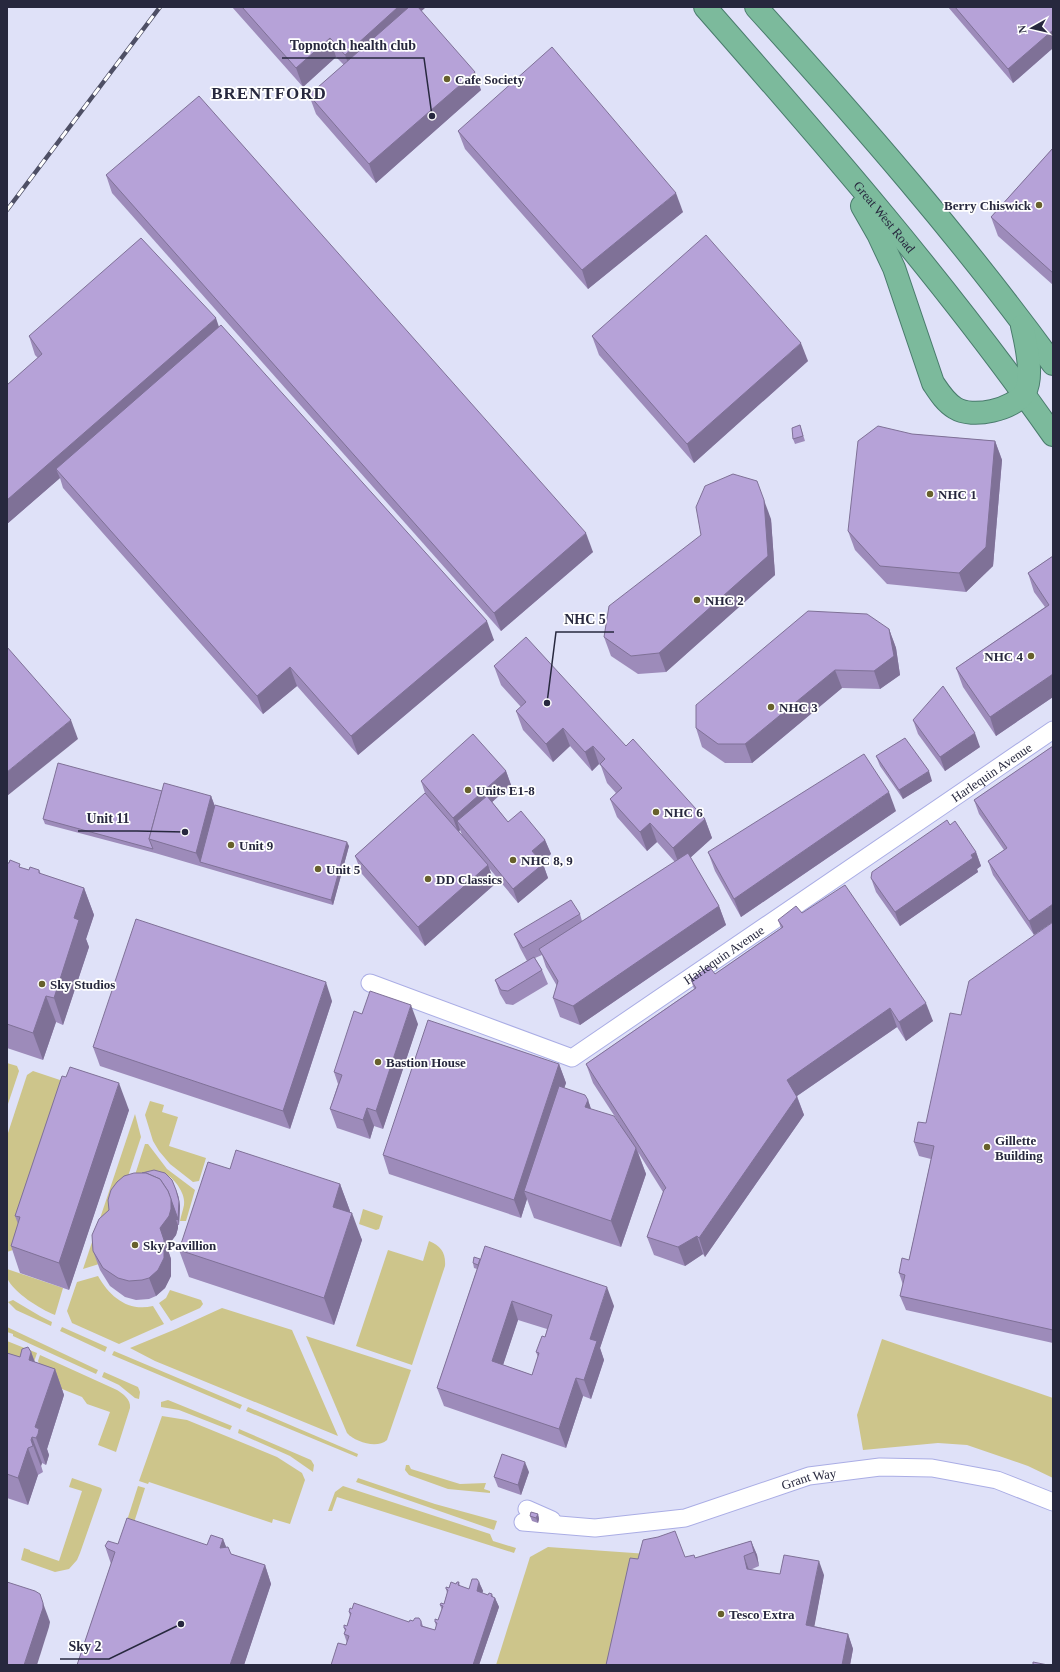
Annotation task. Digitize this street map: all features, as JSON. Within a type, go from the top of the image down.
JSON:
[{"type":"highway","name":"Great West Road","points":[[705,7],[835,156],[940,284],[1024,394],[1053,435]]},
{"type":"highway","points":[[756,7],[867,132],[937,214],[1015,312],[1053,364]]},
{"type":"highway","points":[[835,156],[878,234],[894,268],[933,383],[943,399],[955,409],[968,413],[985,413],[998,410],[1024,394],[1029,377],[1029,364],[1024,334],[1015,312]]},
{"type":"street","name":"Harlequin Avenue","points":[[370,983],[572,1058],[1053,730]]},
{"type":"street","name":"Grant Way","points":[[525,1516],[564,1526],[595,1528],[686,1518],[808,1476],[880,1467],[932,1468],[997,1480],[1053,1502]]},
{"type":"shaded area","points":[[7,1063],[17,1066],[19,1071],[7,1107]]},
{"type":"shaded area","points":[[33,1071],[66,1082],[13,1250],[7,1252],[7,1136],[27,1075]]},
{"type":"shaded area","points":[[150,1101],[164,1105],[162,1112],[178,1117],[169,1146],[206,1158],[199,1181],[193,1182],[170,1164],[159,1151],[153,1141],[145,1115]]},
{"type":"shaded area","points":[[135,1114],[141,1137],[99,1264],[83,1269]]},
{"type":"shaded area","points":[[145,1144],[148,1144],[167,1169],[195,1190],[186,1221],[180,1221],[184,1205],[182,1192],[170,1177],[167,1175],[133,1181]]},
{"type":"shaded area","points":[[363,1209],[383,1216],[379,1229],[376,1230],[359,1224]]},
{"type":"shaded area","points":[[429,1241],[437,1245],[442,1250],[445,1257],[445,1266],[412,1365],[356,1346],[388,1250],[423,1261]]},
{"type":"shaded area","points":[[7,1269],[63,1288],[55,1315],[35,1305],[21,1295],[10,1284],[7,1278]]},
{"type":"shaded area","points":[[98,1276],[114,1296],[128,1305],[136,1307],[153,1306],[164,1324],[119,1344],[72,1323],[67,1311],[77,1282]]},
{"type":"shaded area","points":[[170,1290],[201,1300],[203,1304],[200,1308],[171,1321],[159,1303],[166,1298]]},
{"type":"shaded area","points":[[13,1300],[52,1322],[51,1326],[16,1310],[8,1302]]},
{"type":"shaded area","points":[[222,1308],[292,1330],[338,1436],[155,1361],[130,1348]]},
{"type":"shaded area","points":[[7,1327],[98,1370],[96,1374],[13,1336],[13,1334],[7,1332]]},
{"type":"shaded area","points":[[62,1327],[107,1347],[105,1352],[60,1331]]},
{"type":"shaded area","points":[[306,1336],[411,1370],[387,1440],[383,1443],[372,1444],[361,1442],[347,1433]]},
{"type":"shaded area","points":[[882,1339],[1053,1398],[1053,1478],[1028,1466],[967,1445],[938,1443],[863,1450],[857,1415]]},
{"type":"shaded area","points":[[7,1341],[37,1353],[34,1362],[7,1374]]},
{"type":"shaded area","points":[[114,1351],[242,1405],[240,1409],[112,1355]]},
{"type":"shaded area","points":[[40,1355],[117,1390],[126,1397],[130,1408],[116,1452],[98,1445],[110,1412],[87,1404],[82,1397],[47,1383],[38,1361]]},
{"type":"shaded area","points":[[104,1372],[138,1387],[140,1392],[139,1399],[135,1398],[119,1385],[102,1377]]},
{"type":"shaded area","points":[[168,1400],[232,1426],[230,1430],[179,1410],[161,1407],[161,1402]]},
{"type":"shaded area","points":[[248,1407],[358,1454],[357,1457],[246,1411]]},
{"type":"shaded area","points":[[162,1416],[187,1420],[277,1457],[302,1473],[305,1480],[290,1524],[273,1519],[272,1523],[149,1482],[148,1484],[139,1481]]},
{"type":"shaded area","points":[[239,1429],[311,1460],[314,1465],[313,1472],[290,1456],[238,1433]]},
{"type":"shaded area","points":[[406,1465],[409,1465],[411,1469],[460,1484],[486,1483],[484,1489],[490,1491],[490,1493],[448,1489],[409,1475],[405,1470]]},
{"type":"shaded area","points":[[72,1478],[101,1488],[102,1490],[77,1560],[69,1569],[55,1572],[21,1560],[24,1548],[59,1561],[82,1491],[69,1487]]},
{"type":"shaded area","points":[[358,1478],[435,1504],[497,1521],[494,1530],[356,1482]]},
{"type":"shaded area","points":[[138,1486],[145,1488],[131,1532],[124,1530]]},
{"type":"shaded area","points":[[343,1486],[490,1534],[493,1541],[516,1548],[514,1553],[337,1497],[332,1511],[328,1511],[335,1492]]},
{"type":"shaded area","points":[[548,1547],[648,1554],[615,1665],[496,1665],[530,1557]]},
{"type":"building","points":[[242,7],[398,7],[345,55],[330,38],[296,68]]},
{"type":"building","points":[[409,7],[418,7],[475,72],[369,164],[309,95]]},
{"type":"building","points":[[955,7],[1053,7],[1053,30],[1008,69]]},
{"type":"building","points":[[552,47],[676,193],[582,270],[458,131]]},
{"type":"building","points":[[199,96],[586,533],[494,613],[106,175]]},
{"type":"building","name":"Berry Chiswick","points":[[1053,148],[1053,273],[991,217]]},
{"type":"building","points":[[706,235],[801,343],[687,444],[592,336]]},
{"type":"building","points":[[141,238],[216,318],[7,500],[7,385],[42,354],[29,336]]},
{"type":"building","points":[[221,325],[487,621],[351,736],[290,667],[257,696],[56,469]]},
{"type":"building","points":[[800,425],[803,436],[793,439],[792,428]]},
{"type":"building","name":"NHC 1","points":[[878,426],[912,434],[995,441],[986,547],[959,573],[880,566],[848,531],[858,441]]},
{"type":"building","name":"NHC 2","points":[[733,474],[757,481],[764,500],[768,556],[659,653],[631,656],[604,637],[609,606],[701,535],[696,507],[705,486]]},
{"type":"building","points":[[1053,556],[1053,674],[990,717],[956,668],[1049,605],[1028,573]]},
{"type":"building","name":"NHC 3","points":[[808,611],[867,614],[889,629],[894,656],[874,671],[835,670],[745,744],[718,744],[696,728],[696,705]]},
{"type":"building","points":[[526,637],[626,746],[633,739],[705,819],[673,848],[650,823],[640,832],[610,799],[622,788],[600,764],[605,759],[593,746],[585,752],[563,728],[546,744],[516,711],[526,702],[494,666]]},
{"type":"building","points":[[7,647],[71,720],[7,772]]},
{"type":"building","points":[[943,686],[975,733],[940,757],[913,720]]},
{"type":"building","name":"Units E1-8","points":[[473,734],[506,771],[453,818],[421,781]]},
{"type":"building","points":[[905,738],[929,771],[899,790],[876,756]]},
{"type":"building","points":[[1053,746],[1053,904],[1029,921],[988,861],[1007,848],[974,800]]},
{"type":"building","points":[[864,754],[889,792],[734,899],[708,852]]},
{"type":"building","points":[[58,763],[162,791],[149,839],[153,849],[43,819]]},
{"type":"building","points":[[164,783],[211,796],[196,853],[149,839]]},
{"type":"building","name":"DD Classics","points":[[425,793],[488,865],[418,927],[355,856]]},
{"type":"building","name":"NHC 8, 9","points":[[487,796],[508,822],[521,811],[545,840],[532,851],[543,864],[513,889],[457,821]]},
{"type":"building","points":[[215,805],[347,842],[331,900],[200,862]]},
{"type":"building","points":[[947,820],[950,825],[955,821],[976,852],[971,855],[973,858],[895,912],[871,878],[872,872]]},
{"type":"building","points":[[688,853],[719,906],[573,1006],[553,998],[558,981],[539,949]]},
{"type":"building","name":"Sky Studios","points":[[10,860],[20,864],[19,867],[29,870],[30,867],[39,870],[39,873],[84,888],[74,918],[79,920],[54,998],[46,996],[33,1033],[7,1024],[7,863],[9,863]]},
{"type":"building","points":[[845,885],[926,1003],[899,1022],[890,1008],[787,1080],[797,1097],[699,1238],[697,1236],[678,1247],[647,1237],[666,1188],[586,1064],[696,988],[691,980],[709,966],[715,974],[783,927],[778,920],[796,906],[802,913]]},
{"type":"building","points":[[571,900],[580,914],[523,948],[514,934]]},
{"type":"building","points":[[136,919],[326,982],[283,1111],[93,1047]]},
{"type":"building","name":"Gillette Building","points":[[1053,922],[1053,1330],[900,1296],[905,1275],[899,1273],[902,1258],[909,1260],[934,1146],[914,1142],[918,1122],[926,1123],[950,1013],[961,1015],[969,981]]},
{"type":"building","points":[[534,957],[542,970],[508,991],[501,990],[495,980]]},
{"type":"building","name":"Bastion House","points":[[370,991],[411,1005],[376,1111],[367,1108],[363,1120],[330,1109],[342,1075],[334,1072],[354,1011],[362,1014]]},
{"type":"building","points":[[428,1020],[559,1064],[514,1200],[383,1155]]},
{"type":"building","points":[[70,1067],[119,1083],[59,1263],[11,1246],[20,1217],[15,1216],[62,1076],[66,1077]]},
{"type":"building","points":[[559,1086],[585,1095],[588,1100],[585,1107],[614,1116],[636,1148],[611,1221],[524,1191]]},
{"type":"building","points":[[236,1150],[340,1184],[333,1207],[352,1213],[324,1298],[179,1250],[208,1162],[230,1169]]},
{"type":"building","points":[[154,1170],[165,1173],[172,1180],[179,1201],[178,1219],[168,1191],[160,1179],[146,1173],[142,1173]]},
{"type":"building","name":"Sky Pavillion","points":[[134,1173],[146,1173],[160,1179],[168,1191],[171,1199],[171,1209],[169,1216],[160,1228],[164,1240],[164,1258],[158,1270],[149,1278],[129,1281],[118,1278],[103,1268],[93,1251],[92,1235],[99,1219],[109,1210],[108,1200],[111,1190],[124,1176]]},
{"type":"building","points":[[485,1246],[607,1287],[590,1339],[597,1341],[584,1380],[576,1378],[559,1429],[437,1388]],"holes":[[[512,1301],[552,1315],[545,1337],[542,1336],[536,1352],[539,1353],[532,1375],[492,1361]]]},
{"type":"building","points":[[474,1257],[480,1259],[478,1265],[473,1263]]},
{"type":"building","points":[[28,1347],[31,1352],[29,1360],[55,1369],[35,1427],[39,1429],[38,1434],[36,1438],[32,1437],[31,1440],[33,1446],[28,1448],[18,1478],[7,1474],[7,1353],[20,1357],[22,1349]]},
{"type":"building","points":[[502,1454],[525,1462],[518,1485],[494,1477]]},
{"type":"building","points":[[531,1512],[538,1514],[536,1518],[530,1516]]},
{"type":"building","points":[[127,1518],[207,1545],[211,1535],[223,1539],[220,1548],[228,1547],[231,1554],[265,1565],[230,1665],[77,1665],[115,1552],[105,1546],[108,1541],[118,1544]]},
{"type":"building","name":"Tesco Extra","points":[[675,1531],[685,1557],[694,1555],[695,1558],[751,1541],[754,1552],[744,1556],[747,1569],[780,1574],[784,1555],[819,1561],[806,1625],[848,1634],[842,1665],[606,1665],[630,1558],[638,1559],[643,1540]]},
{"type":"building","points":[[472,1579],[477,1579],[479,1582],[477,1591],[488,1595],[489,1593],[492,1594],[491,1596],[495,1598],[473,1665],[331,1665],[338,1643],[346,1645],[349,1636],[344,1634],[346,1629],[344,1628],[344,1625],[347,1626],[351,1613],[349,1612],[350,1608],[352,1609],[354,1603],[409,1622],[410,1620],[413,1621],[415,1618],[419,1618],[421,1621],[421,1626],[435,1630],[437,1623],[435,1622],[435,1619],[438,1620],[443,1606],[440,1605],[441,1603],[444,1604],[448,1590],[446,1587],[449,1588],[451,1582],[456,1584],[459,1582],[458,1585],[469,1589]]},
{"type":"building","points":[[7,1582],[35,1591],[40,1594],[43,1603],[43,1608],[24,1665],[7,1665]]},
{"type":"building","points":[[1033,1662],[1048,1665],[1033,1665]]},
{"type":"railway","points":[[7,210],[160,7]]},
{"type":"place","name":"Cafe Society","points":[[447,79]]},
{"type":"place","name":"Topnotch health club","points":[[432,116]]},
{"type":"place","name":"Berry Chiswick","points":[[1039,205]]},
{"type":"place","name":"NHC 1","points":[[930,494]]},
{"type":"place","name":"NHC 2","points":[[697,600]]},
{"type":"place","name":"NHC 4","points":[[1031,656]]},
{"type":"place","name":"NHC 5","points":[[547,703]]},
{"type":"place","name":"NHC 3","points":[[771,707]]},
{"type":"place","name":"Units E1-8","points":[[468,790]]},
{"type":"place","name":"NHC 6","points":[[656,812]]},
{"type":"place","name":"Unit 11","points":[[185,832]]},
{"type":"place","name":"Unit 9","points":[[231,845]]},
{"type":"place","name":"NHC 8, 9","points":[[513,860]]},
{"type":"place","name":"Unit 5","points":[[318,869]]},
{"type":"place","name":"DD Classics","points":[[428,879]]},
{"type":"place","name":"Sky Studios","points":[[42,984]]},
{"type":"place","name":"Bastion House","points":[[378,1062]]},
{"type":"place","name":"Gillette Building","points":[[987,1147]]},
{"type":"place","name":"Sky Pavillion","points":[[135,1245]]},
{"type":"place","name":"Tesco Extra","points":[[721,1614]]},
{"type":"place","name":"Sky 2","points":[[181,1624]]},
{"type":"district","name":"BRENTFORD","points":[[269,93]]}]
